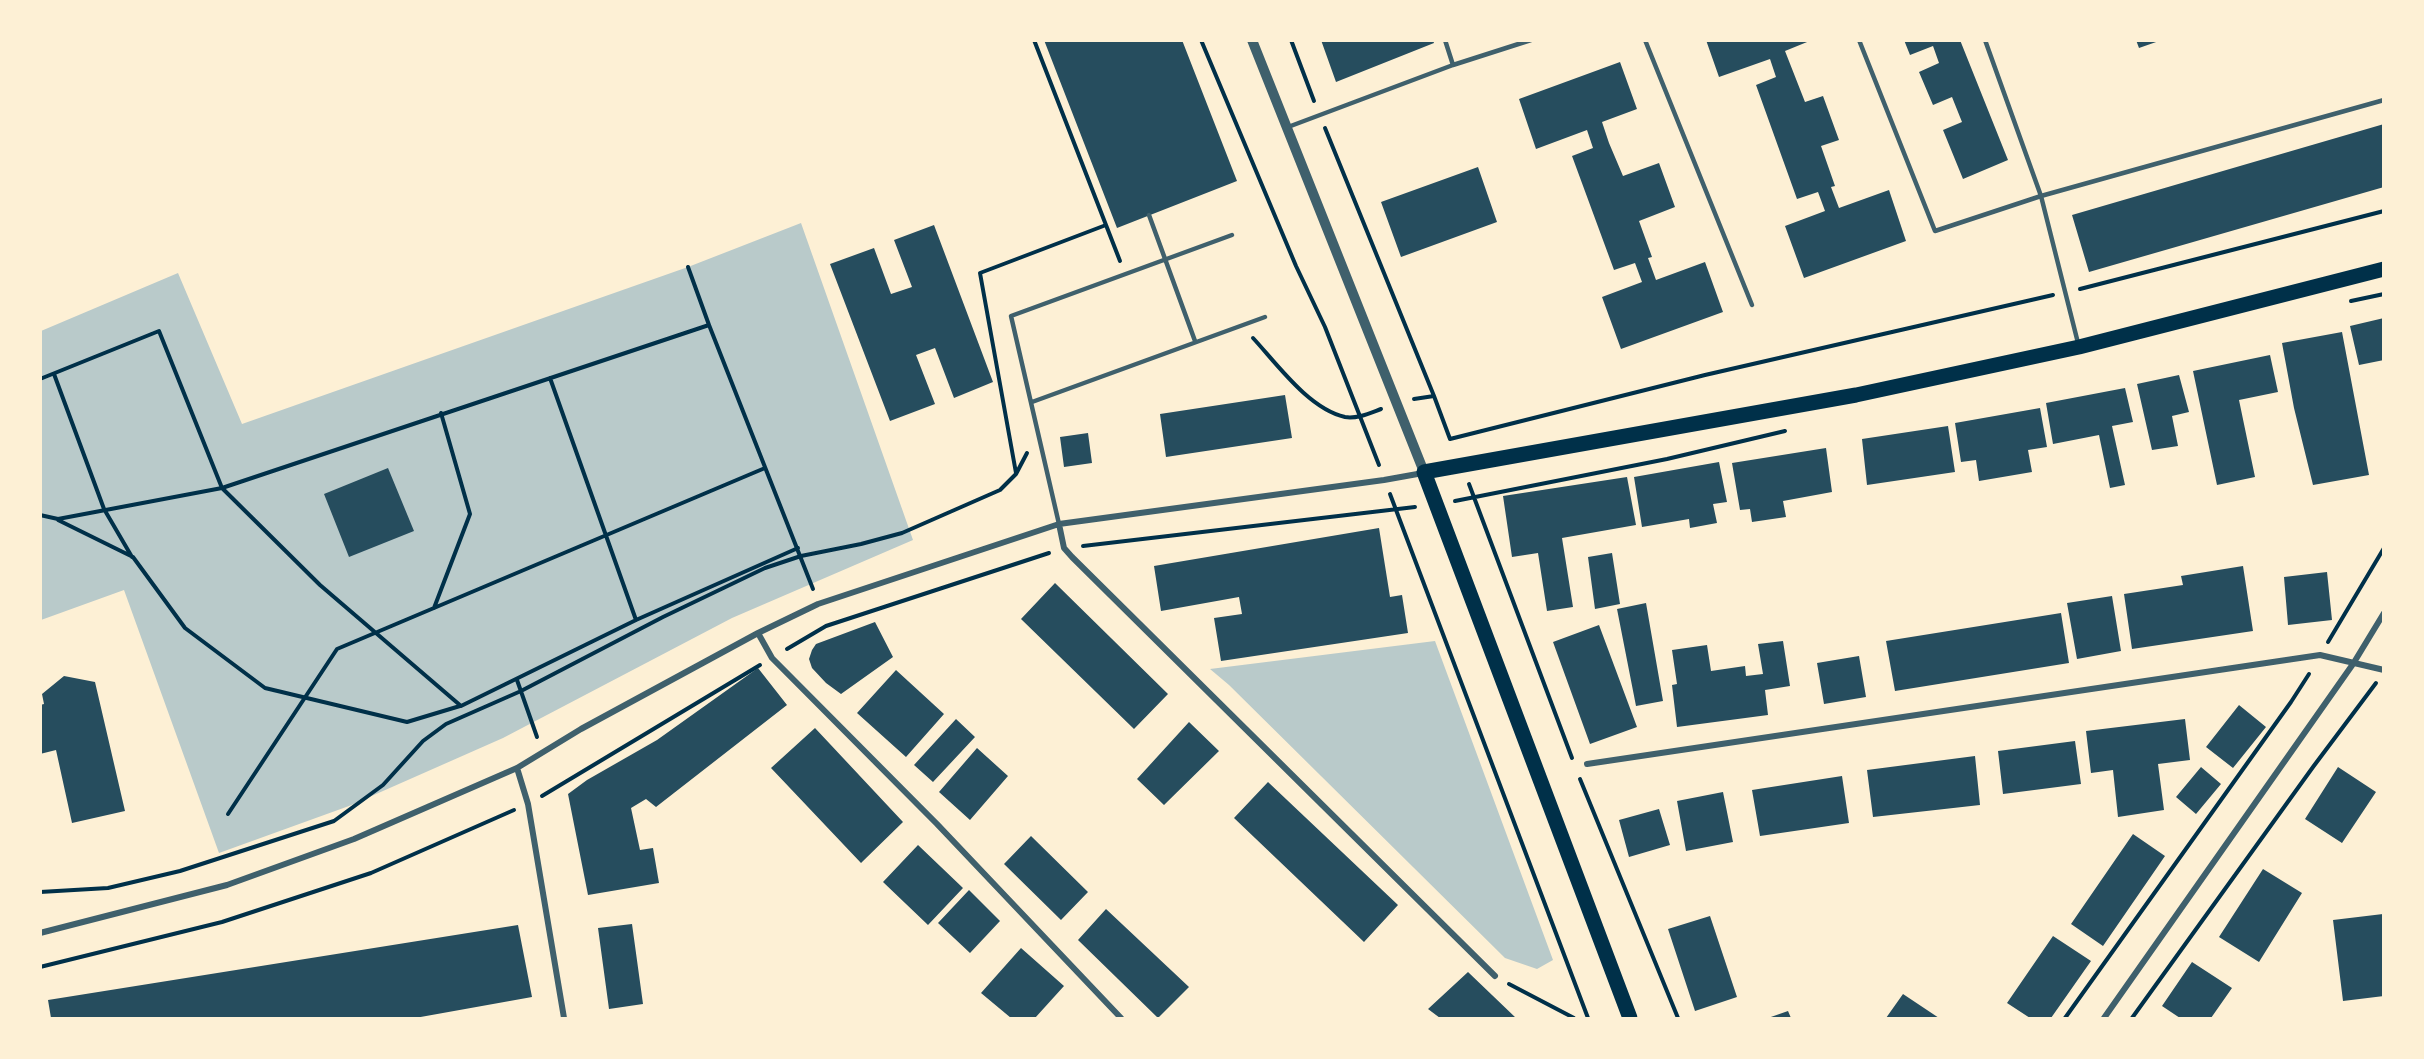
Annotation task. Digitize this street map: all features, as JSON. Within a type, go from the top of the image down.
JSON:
[{"type":"main road","points":[[1630,1018],[1424,472],[1856,394],[2079,347],[2384,269]]},
{"type":"street","points":[[40,933],[227,885],[354,839],[517,768],[758,633],[818,604],[1059,524],[1384,480],[1424,472],[1252,40]]},
{"type":"street","points":[[1059,524],[1064,548],[1495,976]]},
{"type":"street","points":[[2104,1018],[2353,664],[2384,613]]},
{"type":"street","points":[[758,633],[771,658],[937,824],[1121,1018]]},
{"type":"street","points":[[1587,764],[2320,655],[2384,670]]},
{"type":"street","points":[[517,768],[528,804],[564,1018]]},
{"type":"lane","points":[[1445,40],[1454,65]]},
{"type":"lane","points":[[1288,127],[1454,65],[1531,40]]},
{"type":"lane","points":[[1645,40],[1752,305]]},
{"type":"lane","points":[[1859,40],[1935,231],[2041,196],[2384,100]]},
{"type":"lane","points":[[1985,40],[2041,196],[2079,347]]},
{"type":"lane","points":[[1149,215],[1195,341]]},
{"type":"lane","points":[[1059,524],[1011,316],[1232,235]]},
{"type":"lane","points":[[1032,402],[1265,317]]},
{"type":"path","points":[[1034,40],[1125,274]]},
{"type":"path","points":[[1201,40],[1361,416],[1588,1018]]},
{"type":"path","points":[[1291,40],[1434,396],[1449,439],[1461,464],[1575,766]]},
{"type":"path","points":[[1449,439],[1705,375],[2066,292],[2384,211]]},
{"type":"path","points":[[688,267],[818,604]]},
{"type":"path","points":[[58,519],[222,488],[709,325]]},
{"type":"path","points":[[1242,326],[1308,398],[1345,417],[1361,416]]},
{"type":"path","points":[[40,379],[159,331],[222,488],[320,585],[460,706]]},
{"type":"path","points":[[54,374],[104,509],[133,557],[185,628],[265,688],[407,722],[460,706],[636,620],[798,548]]},
{"type":"path","points":[[550,377],[636,620]]},
{"type":"path","points":[[433,608],[470,514],[441,413]]},
{"type":"path","points":[[40,892],[108,888],[159,876],[334,821],[382,785],[423,741],[446,724],[521,691],[663,617],[765,568],[801,556],[902,533],[1000,490],[1016,474],[1037,434]]},
{"type":"path","points":[[228,814],[338,649],[765,468]]},
{"type":"path","points":[[40,967],[222,922],[371,873],[528,804],[826,626],[1064,548],[1397,510]]},
{"type":"path","points":[[40,515],[58,519],[133,557]]},
{"type":"path","points":[[2065,1018],[2291,702],[2384,548]]},
{"type":"path","points":[[517,680],[542,752]]},
{"type":"path","points":[[2132,1018],[2376,683]]},
{"type":"path","points":[[1580,777],[1678,1018]]},
{"type":"path","points":[[1495,976],[1574,1018]]},
{"type":"shaded area","points":[[801,223],[913,540],[732,618],[503,738],[349,806],[219,853],[124,590],[41,620],[41,331],[178,273],[242,424],[688,267]]},
{"type":"shaded area","points":[[1435,641],[1553,960],[1537,969],[1505,958],[1229,685],[1210,669]]},
{"type":"building","points":[[1044,40],[1182,40],[1237,181],[1117,228]]},
{"type":"building","points":[[1321,40],[1433,40],[1434,43],[1336,82]]},
{"type":"building","points":[[1706,40],[1812,40],[1785,51],[1805,102],[1823,96],[1839,140],[1821,146],[1835,186],[1831,187],[1839,208],[1889,190],[1906,241],[1804,278],[1785,226],[1825,211],[1818,192],[1797,199],[1756,85],[1776,77],[1770,59],[1719,77]]},
{"type":"building","points":[[1904,40],[1960,40],[2008,160],[1963,179],[1943,130],[1962,122],[1952,97],[1933,105],[1919,72],[1939,63],[1933,46],[1910,55]]},
{"type":"building","points":[[2136,40],[2159,40],[2159,41],[2139,48]]},
{"type":"building","points":[[1620,62],[1637,109],[1602,122],[1609,143],[1623,176],[1659,163],[1675,207],[1639,221],[1652,257],[1648,258],[1656,280],[1705,262],[1723,312],[1621,349],[1602,297],[1642,282],[1635,263],[1614,270],[1572,156],[1593,148],[1587,130],[1536,149],[1519,99]]},
{"type":"building","points":[[2384,124],[2384,187],[2089,272],[2072,215]]},
{"type":"building","points":[[1478,167],[1497,222],[1401,257],[1381,202]]},
{"type":"building","points":[[934,225],[993,382],[954,398],[935,348],[916,355],[935,404],[890,421],[830,264],[874,248],[891,294],[912,287],[894,240]]},
{"type":"building","points":[[2384,318],[2384,360],[2359,365],[2350,326]]},
{"type":"building","points":[[2342,332],[2369,475],[2313,485],[2294,408],[2282,343]]},
{"type":"building","points":[[2270,355],[2278,392],[2239,400],[2255,477],[2217,485],[2193,371]]},
{"type":"building","points":[[2179,375],[2189,412],[2172,416],[2178,446],[2152,450],[2137,384]]},
{"type":"building","points":[[2125,388],[2133,422],[2112,426],[2125,485],[2110,488],[2099,435],[2053,444],[2046,403]]},
{"type":"building","points":[[1285,395],[1292,438],[1166,457],[1160,414]]},
{"type":"building","points":[[2040,408],[2047,447],[2028,450],[2032,472],[1979,481],[1976,460],[1961,462],[1955,423]]},
{"type":"building","points":[[1948,426],[1955,472],[1867,485],[1862,439]]},
{"type":"building","points":[[1088,433],[1092,463],[1064,467],[1060,437]]},
{"type":"building","points":[[1826,448],[1832,492],[1783,501],[1786,517],[1752,522],[1750,509],[1740,510],[1732,463]]},
{"type":"building","points":[[1719,462],[1727,502],[1713,504],[1717,523],[1690,528],[1689,519],[1642,527],[1634,477]]},
{"type":"building","points":[[388,468],[414,531],[349,557],[324,494]]},
{"type":"building","points":[[1627,477],[1636,525],[1562,538],[1573,607],[1547,611],[1538,553],[1512,557],[1503,496]]},
{"type":"building","points":[[1379,528],[1390,597],[1402,595],[1408,633],[1221,661],[1214,618],[1242,614],[1239,597],[1161,611],[1154,566]]},
{"type":"building","points":[[1612,553],[1620,604],[1595,609],[1588,557]]},
{"type":"building","points":[[2243,566],[2253,631],[2132,649],[2124,594],[2183,585],[2181,576]]},
{"type":"building","points":[[2327,572],[2332,620],[2288,625],[2284,577]]},
{"type":"building","points":[[1055,583],[1168,694],[1134,729],[1021,619]]},
{"type":"building","points":[[2112,596],[2121,651],[2077,659],[2067,603]]},
{"type":"building","points":[[1646,603],[1663,701],[1636,706],[1617,609]]},
{"type":"building","points":[[2061,613],[2069,663],[1895,691],[1886,641]]},
{"type":"building","points":[[875,622],[893,657],[841,694],[826,683],[812,668],[809,659],[812,650],[816,644]]},
{"type":"building","points":[[1599,625],[1637,727],[1590,744],[1553,642]]},
{"type":"building","points":[[1783,641],[1790,686],[1765,690],[1768,715],[1677,727],[1672,685],[1677,684],[1672,650],[1707,645],[1711,671],[1745,666],[1746,676],[1763,674],[1758,644]]},
{"type":"building","points":[[1859,656],[1866,697],[1824,704],[1817,663]]},
{"type":"building","points":[[758,668],[787,705],[656,807],[646,799],[631,808],[640,850],[653,848],[659,883],[588,895],[568,794],[587,780],[657,740]]},
{"type":"building","points":[[896,670],[944,714],[906,757],[857,713]]},
{"type":"building","points":[[64,676],[95,682],[125,811],[72,823],[56,750],[40,754],[40,705],[44,704],[42,694]]},
{"type":"building","points":[[2239,705],[2266,727],[2233,768],[2206,747]]},
{"type":"building","points":[[956,719],[975,737],[933,782],[914,765]]},
{"type":"building","points":[[2185,719],[2190,760],[2158,764],[2164,810],[2118,817],[2113,770],[2091,773],[2086,731]]},
{"type":"building","points":[[1189,722],[1219,751],[1164,805],[1137,779]]},
{"type":"building","points":[[815,728],[903,822],[861,863],[771,768]]},
{"type":"building","points":[[2075,741],[2081,784],[2003,794],[1998,751]]},
{"type":"building","points":[[977,748],[1008,776],[970,820],[939,792]]},
{"type":"building","points":[[1975,756],[1980,805],[1873,817],[1867,770]]},
{"type":"building","points":[[2201,767],[2221,784],[2196,814],[2176,797]]},
{"type":"building","points":[[2338,767],[2376,792],[2342,843],[2305,819]]},
{"type":"building","points":[[1842,776],[1849,823],[1760,836],[1752,790]]},
{"type":"building","points":[[1268,782],[1398,905],[1364,942],[1234,818]]},
{"type":"building","points":[[1723,792],[1733,842],[1686,851],[1677,801]]},
{"type":"building","points":[[1659,809],[1670,845],[1629,857],[1619,820]]},
{"type":"building","points":[[2133,834],[2165,856],[2103,946],[2071,924]]},
{"type":"building","points":[[1031,836],[1088,892],[1061,920],[1004,864]]},
{"type":"building","points":[[918,845],[963,888],[928,925],[883,882]]},
{"type":"building","points":[[2263,869],[2302,893],[2259,962],[2219,937]]},
{"type":"building","points":[[969,890],[1000,921],[970,953],[938,923]]},
{"type":"building","points":[[1106,909],[1189,987],[1158,1018],[1078,940]]},
{"type":"building","points":[[2383,914],[2384,996],[2343,1001],[2333,920]]},
{"type":"building","points":[[1710,916],[1737,997],[1695,1011],[1668,929]]},
{"type":"building","points":[[632,924],[643,1004],[609,1009],[598,928]]},
{"type":"building","points":[[518,925],[532,997],[415,1018],[51,1018],[48,1000]]},
{"type":"building","points":[[2053,936],[2091,961],[2051,1018],[2030,1018],[2007,1003]]},
{"type":"building","points":[[1021,948],[1064,986],[1035,1018],[1011,1018],[981,993]]},
{"type":"building","points":[[2192,962],[2232,988],[2211,1018],[2180,1018],[2162,1006]]},
{"type":"building","points":[[1468,972],[1516,1018],[1440,1018],[1428,1009]]},
{"type":"building","points":[[1903,994],[1939,1018],[1886,1018]]},
{"type":"building","points":[[1788,1011],[1791,1018],[1768,1018]]}]
